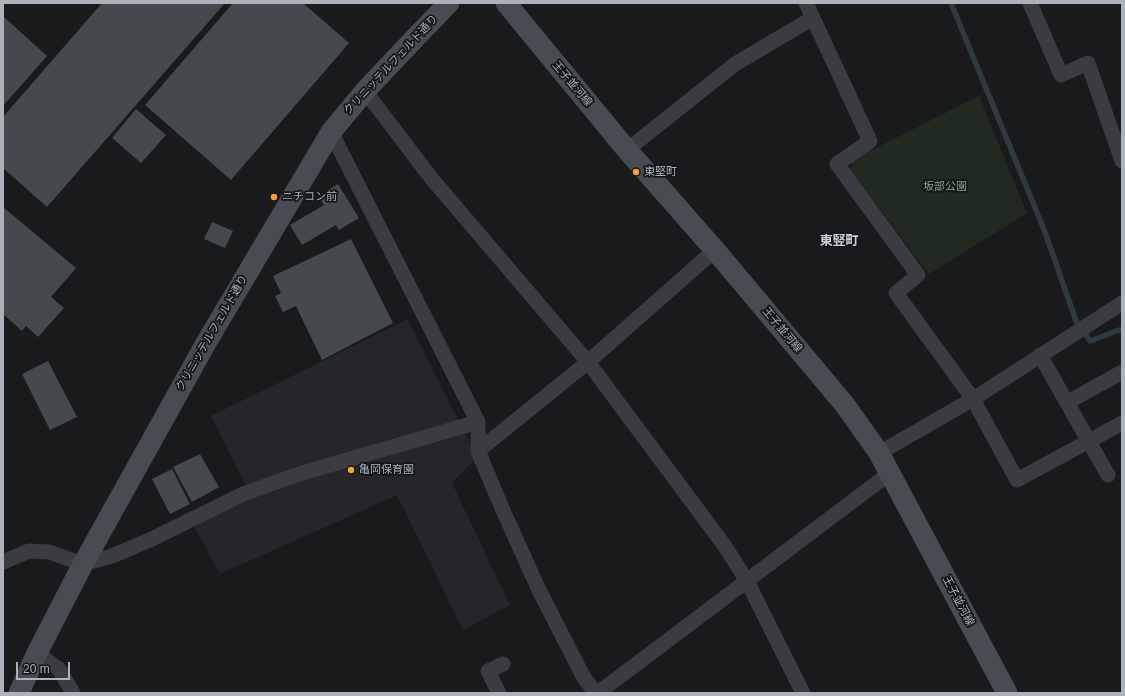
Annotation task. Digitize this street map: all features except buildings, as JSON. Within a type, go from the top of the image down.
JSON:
[{"type":"main road","name":"クリニッテルフェルド通り","points":[[19,693],[37,654],[83,564],[206,343],[331,132],[365,91],[449,3]]},
{"type":"main road","name":"王子並河線","points":[[506,3],[627,150],[715,250],[845,405],[879,453],[1008,693]]},
{"type":"street","points":[[806,3],[870,141],[837,164],[918,275],[896,293],[973,399],[1018,480],[1122,422]]},
{"type":"street","points":[[1030,3],[1061,75],[1088,63],[1122,161]]},
{"type":"street","points":[[627,150],[735,64],[813,18]]},
{"type":"street","points":[[365,91],[432,179],[588,362],[724,545],[747,581],[803,693]]},
{"type":"street","points":[[331,132],[478,422],[478,451],[538,588],[584,678],[597,693],[890,474]]},
{"type":"street","points":[[478,451],[588,362],[715,250]]},
{"type":"street","points":[[879,453],[973,399],[1122,302]]},
{"type":"street","points":[[1040,355],[1108,475]]},
{"type":"street","points":[[1068,402],[1122,372]]},
{"type":"street","points":[[3,562],[29,551],[49,552],[83,564],[112,556],[139,545],[243,494],[302,473],[478,422]]},
{"type":"street","points":[[37,654],[59,669],[73,693]]},
{"type":"street","points":[[499,693],[488,671],[503,664]]},
{"type":"shaded area","name":"亀岡保育園","points":[[408,319],[477,457],[452,483],[510,605],[463,630],[397,495],[220,574],[189,517],[246,486],[211,416]]},
{"type":"green space","name":"坂部公園","points":[[979,96],[1027,213],[929,274],[851,171],[852,160]]},
{"type":"waterway","points":[[951,3],[1045,232],[1076,321],[1090,341],[1122,329]]},
{"type":"place","name":"東堅町","points":[[636,172]]},
{"type":"place","name":"ニチコン前","points":[[274,197]]},
{"type":"place","name":"亀岡保育園","points":[[351,470]]},
{"type":"district","name":"東竪町","points":[[839,241]]}]
